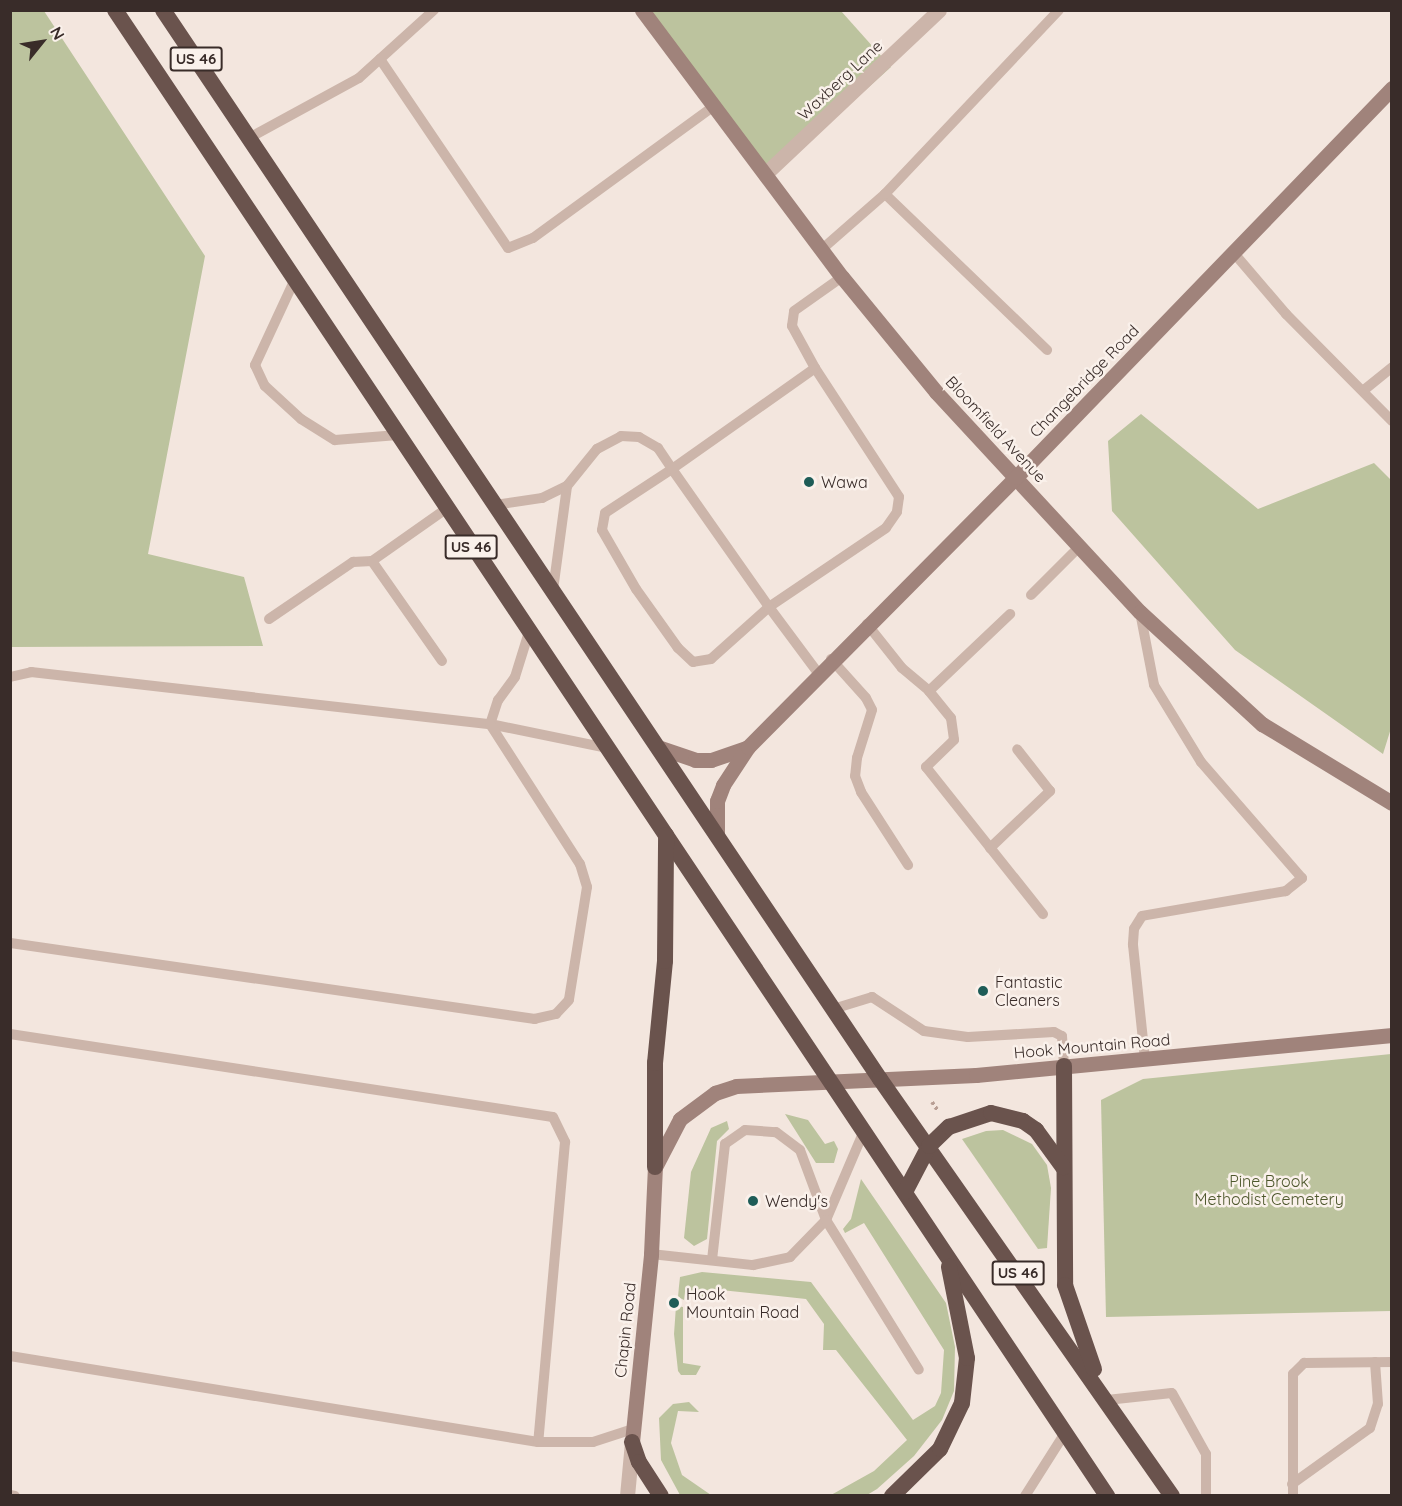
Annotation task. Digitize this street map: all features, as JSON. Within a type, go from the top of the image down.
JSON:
[{"type":"highway","name":"US 46","points":[[115,10],[1107,1496]]},
{"type":"highway","name":"US 46","points":[[163,10],[880,1079],[1107,1400],[1172,1496]]},
{"type":"highway","points":[[655,1167],[655,1063],[665,961],[666,835]]},
{"type":"highway","points":[[1064,1066],[1065,1285],[1073,1317],[1107,1400]]},
{"type":"highway","points":[[905,1192],[929,1146],[949,1127],[975,1116],[1007,1115],[1036,1130],[1065,1171]]},
{"type":"highway","points":[[892,1496],[940,1449],[962,1403],[967,1358],[947,1257]]},
{"type":"highway","points":[[633,1435],[639,1462],[661,1496]]},
{"type":"main road","name":"Bloomfield Avenue","points":[[642,10],[821,250],[936,392],[1140,612],[1262,724],[1392,803]]},
{"type":"main road","name":"Changebridge Road","points":[[717,834],[717,801],[723,785],[748,747],[831,659],[1016,477],[1392,88]]},
{"type":"main road","name":"Changebridge Road","points":[[658,747],[695,760],[711,760],[748,747]]},
{"type":"main road","name":"Hook Mountain Road","points":[[655,1167],[680,1119],[715,1093],[736,1086],[1064,1066],[1392,1035]]},
{"type":"main road","name":"Chapin Road","points":[[633,1435],[651,1254],[655,1167]]},
{"type":"street","name":"Waxberg Lane","points":[[765,174],[939,10]]},
{"type":"street","name":"Chapin Road","points":[[627,1496],[633,1435]]},
{"type":"lane","points":[[249,138],[359,78],[434,10]]},
{"type":"lane","points":[[821,250],[885,194],[1059,10]]},
{"type":"lane","points":[[380,59],[508,248],[533,238],[714,106]]},
{"type":"lane","points":[[885,194],[1047,350]]},
{"type":"lane","points":[[1233,252],[1286,314],[1364,390],[1392,421]]},
{"type":"lane","points":[[815,368],[672,469],[605,513],[602,530],[615,557],[678,648],[693,662],[711,659],[769,607],[886,528],[897,512],[899,497],[815,368],[792,326],[794,311],[842,277]]},
{"type":"lane","points":[[295,279],[255,365],[265,386],[301,419],[335,440],[398,435]]},
{"type":"lane","points":[[1364,390],[1392,367]]},
{"type":"lane","points":[[495,505],[542,498],[567,486],[597,448],[621,436],[639,437],[658,448],[818,673]]},
{"type":"lane","points":[[553,591],[567,486]]},
{"type":"lane","points":[[269,620],[353,562],[372,561],[446,509]]},
{"type":"lane","points":[[1031,595],[1080,546]]},
{"type":"lane","points":[[372,561],[442,661]]},
{"type":"lane","points":[[1140,612],[1155,685],[1202,762],[1302,878],[1286,891],[1142,916],[1134,929],[1134,945],[1144,1059]]},
{"type":"lane","points":[[929,691],[1010,614]]},
{"type":"lane","points":[[867,624],[902,668],[929,691],[951,718],[954,740],[926,767],[1043,914]]},
{"type":"lane","points":[[490,724],[498,700],[515,677],[529,632]]},
{"type":"lane","points":[[831,659],[866,698],[872,710],[857,758],[855,776],[861,792],[908,865]]},
{"type":"lane","points":[[10,677],[31,672],[490,724],[607,748]]},
{"type":"lane","points":[[10,943],[535,1019],[556,1014],[568,1000],[588,887],[585,875],[490,724]]},
{"type":"lane","points":[[990,848],[1050,791],[1017,749]]},
{"type":"lane","points":[[833,1009],[872,997],[924,1031],[968,1037],[1054,1032],[1062,1036],[1064,1066]]},
{"type":"lane","points":[[10,1034],[553,1117],[565,1142],[538,1442]]},
{"type":"lane","points":[[712,1260],[725,1144],[745,1130],[776,1132],[800,1150],[826,1220],[919,1370]]},
{"type":"lane","points":[[651,1254],[753,1265],[790,1257],[826,1220],[864,1131]]},
{"type":"lane","points":[[10,1356],[538,1442],[576,1444],[633,1435]]},
{"type":"lane","points":[[1292,1484],[1370,1428],[1378,1404],[1376,1362]]},
{"type":"lane","points":[[1293,1496],[1293,1374],[1304,1363],[1392,1362]]},
{"type":"lane","points":[[1107,1400],[1172,1393],[1206,1454],[1206,1496]]},
{"type":"lane","points":[[1025,1496],[1065,1433]]},
{"type":"lane","points":[[10,1495],[15,1496]]},
{"type":"path","points":[[932,1102],[939,1112]]},
{"type":"green space","points":[[10,11],[44,11],[205,256],[148,554],[244,577],[263,646],[11,647]]},
{"type":"green space","points":[[642,11],[841,11],[891,67],[767,179]]},
{"type":"green space","points":[[1141,414],[1258,509],[1374,463],[1391,480],[1392,725],[1383,754],[1235,650],[1112,511],[1108,441]]},
{"type":"green space","name":"Pine Brook Methodist Cemetery","points":[[1391,1054],[1391,1311],[1106,1317],[1101,1100],[1143,1079]]},
{"type":"green space","points":[[785,1114],[808,1120],[825,1144],[834,1141],[838,1149],[834,1163],[816,1163]]},
{"type":"green space","points":[[727,1121],[729,1129],[717,1141],[707,1239],[694,1246],[684,1238],[691,1172],[711,1128]]},
{"type":"green space","points":[[1003,1130],[1032,1144],[1047,1165],[1051,1188],[1047,1248],[1038,1249],[962,1139],[986,1131]]},
{"type":"green space","points":[[861,1179],[946,1303],[955,1347],[954,1391],[942,1420],[914,1456],[877,1489],[867,1495],[831,1495],[874,1471],[907,1440],[836,1350],[823,1350],[824,1324],[806,1299],[711,1289],[704,1300],[698,1300],[699,1295],[685,1292],[684,1300],[678,1297],[679,1286],[680,1277],[702,1272],[811,1282],[913,1420],[935,1406],[941,1393],[944,1350],[864,1223],[845,1233],[843,1229],[851,1219]]},
{"type":"green space","points":[[676,1306],[683,1307],[683,1363],[701,1366],[696,1375],[681,1375],[678,1371],[674,1334]]},
{"type":"green space","points":[[689,1402],[699,1412],[678,1411],[671,1443],[682,1475],[711,1495],[680,1495],[661,1460],[659,1418],[673,1404]]},
{"type":"place","name":"Wawa","points":[[809,482]]},
{"type":"place","name":"Fantastic Cleaners","points":[[983,991]]},
{"type":"place","name":"Wendy's","points":[[753,1201]]},
{"type":"place","name":"Hook Mountain Road","points":[[674,1303]]}]
